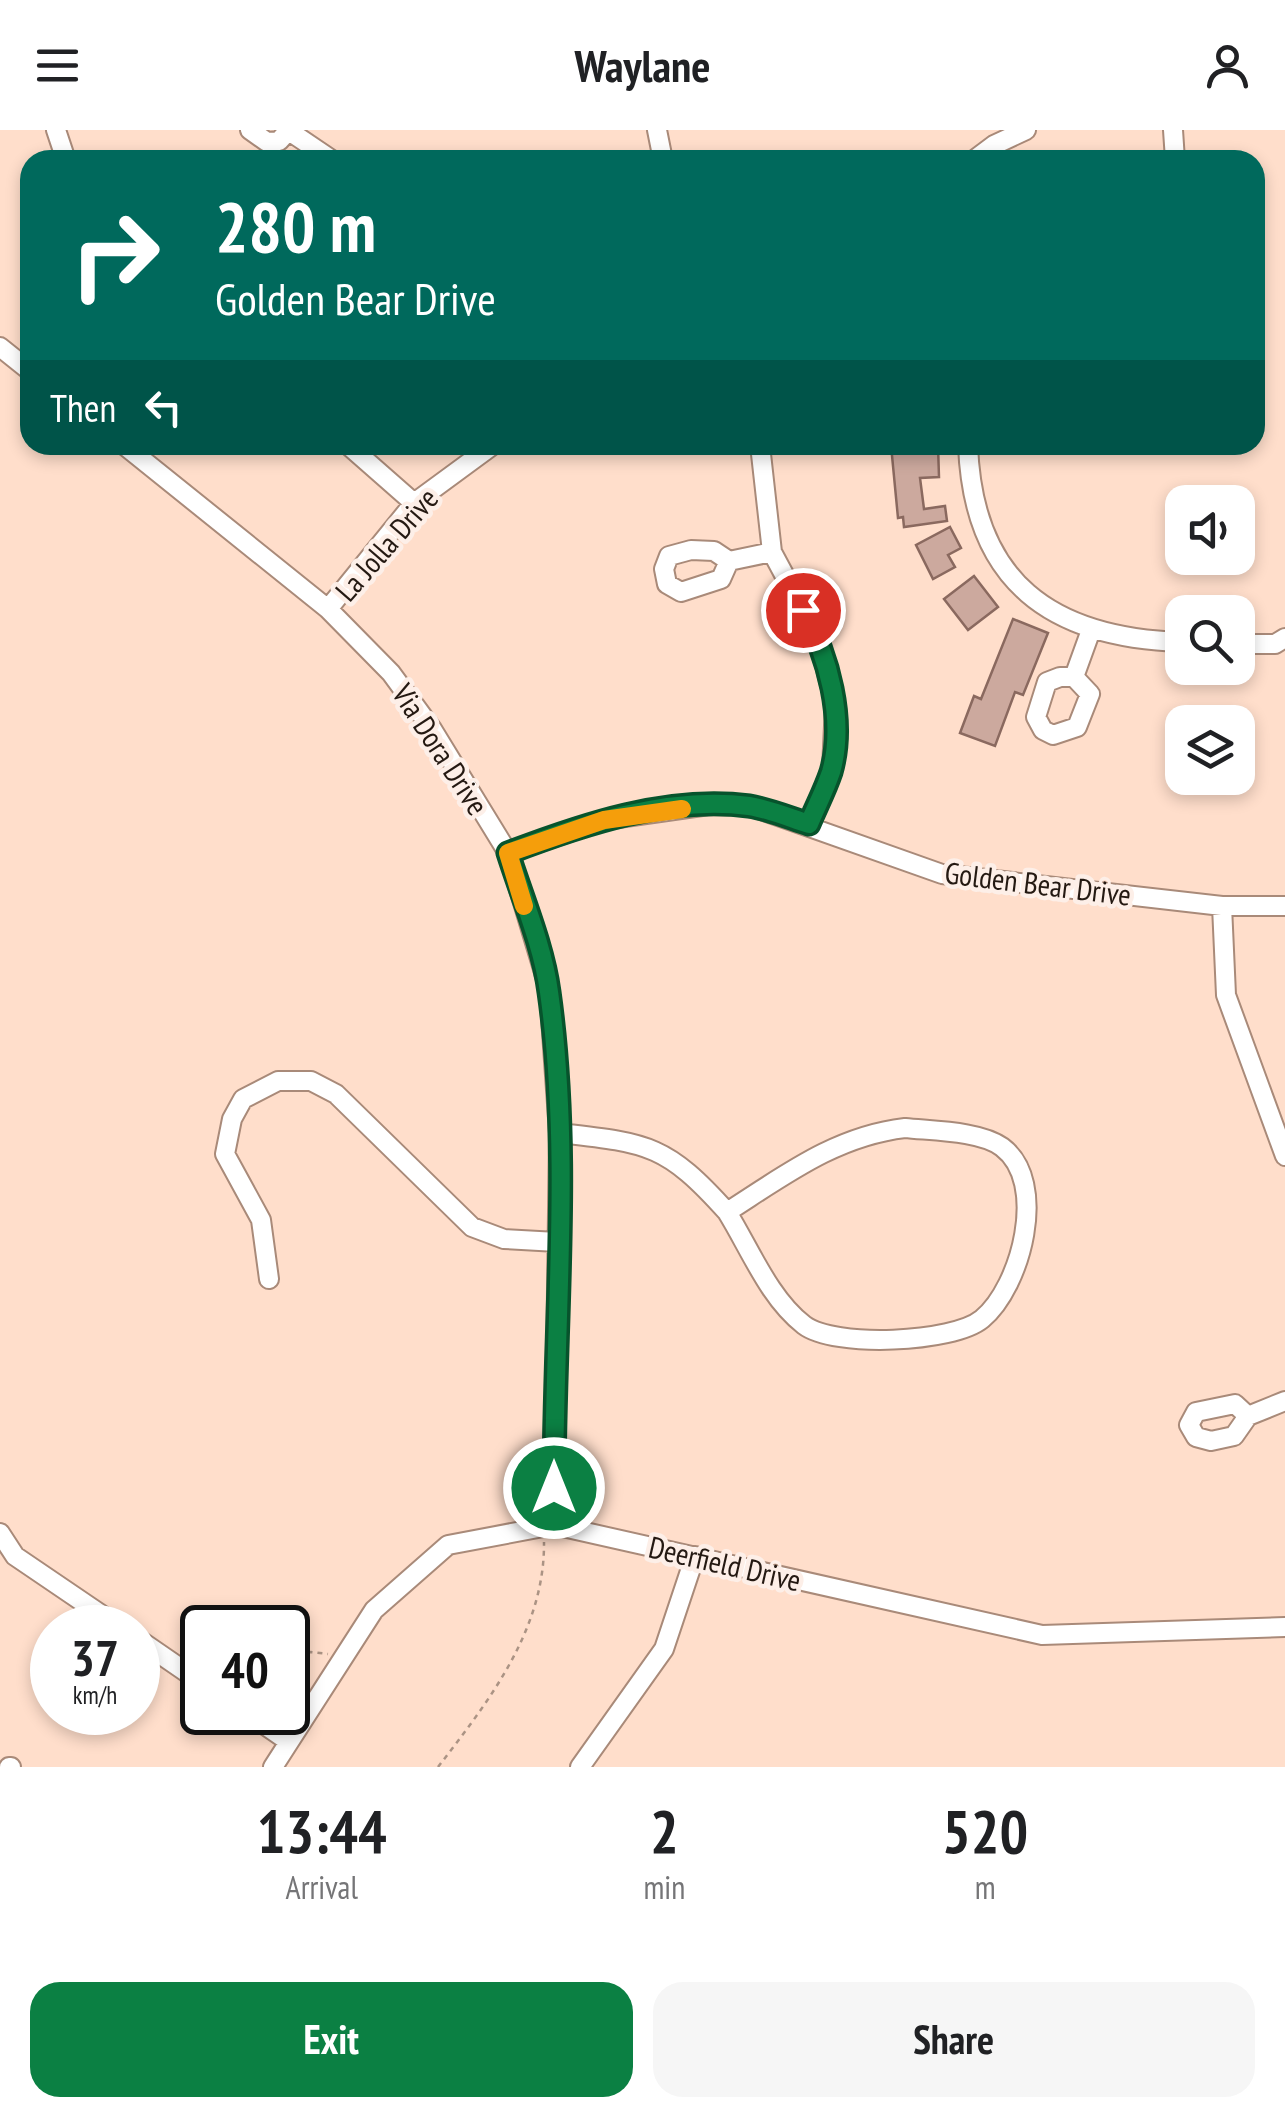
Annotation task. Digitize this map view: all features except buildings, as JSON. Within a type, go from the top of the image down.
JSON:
[{"type":"street","points":[[250,130],[267,142],[279,141],[289,131],[317,150]]},
{"type":"street","points":[[986,150],[1023,130]]},
{"type":"street","points":[[0,347],[20,363]]},
{"type":"street","name":"Via Dora Drive","points":[[136,455],[328,609],[391,673],[432,730],[508,853],[549,989],[559,1133],[549,1526]]},
{"type":"street","points":[[359,455],[414,503]]},
{"type":"street","name":"La Jolla Drive","points":[[328,609],[414,503],[479,455]]},
{"type":"street","points":[[761,455],[772,552],[818,638],[834,704],[832,769],[809,824]]},
{"type":"street","points":[[969,455],[974,509],[998,560],[1039,602],[1090,630],[1121,639],[1165,641]]},
{"type":"street","points":[[729,561],[772,552]]},
{"type":"street","points":[[1074,677],[1090,630]]},
{"type":"street","points":[[1255,644],[1275,644],[1285,638]]},
{"type":"street","name":"Golden Bear Drive","points":[[508,853],[604,820],[709,805],[750,806],[942,874],[1222,906],[1285,906]]},
{"type":"street","points":[[1222,906],[1226,995],[1285,1156]]},
{"type":"street","points":[[269,1279],[260,1220],[225,1154],[232,1119],[244,1099],[278,1081],[311,1081],[336,1094],[472,1226],[504,1239],[557,1242]]},
{"type":"street","points":[[559,1133],[631,1140],[686,1166],[728,1212],[784,1308],[809,1329],[864,1341],[951,1332],[980,1322],[998,1302],[1025,1236],[1028,1198],[1021,1167],[1000,1145],[905,1128],[867,1132],[836,1144],[728,1212]]},
{"type":"street","points":[[1248,1416],[1285,1401]]},
{"type":"street","name":"Deerfield Drive","points":[[273,1767],[374,1610],[448,1545],[549,1526],[1042,1634],[1285,1626]]},
{"type":"street","points":[[0,1533],[16,1556],[87,1605]]},
{"type":"street","points":[[580,1767],[664,1649],[695,1556]]},
{"type":"street","points":[[279,1735],[288,1741]]},
{"type":"path","points":[[438,1767],[489,1704],[513,1658],[538,1589],[549,1526]]},
{"type":"path","points":[[310,1652],[345,1656]]},
{"type":"slow traffic","points":[[524,906],[508,853],[604,820],[682,809]]},
{"type":"route","points":[[554,1488],[559,1133],[552,1025],[549,989],[508,853],[604,820],[709,805],[750,806],[809,824],[832,769],[834,704],[818,638],[803,610]]}]
